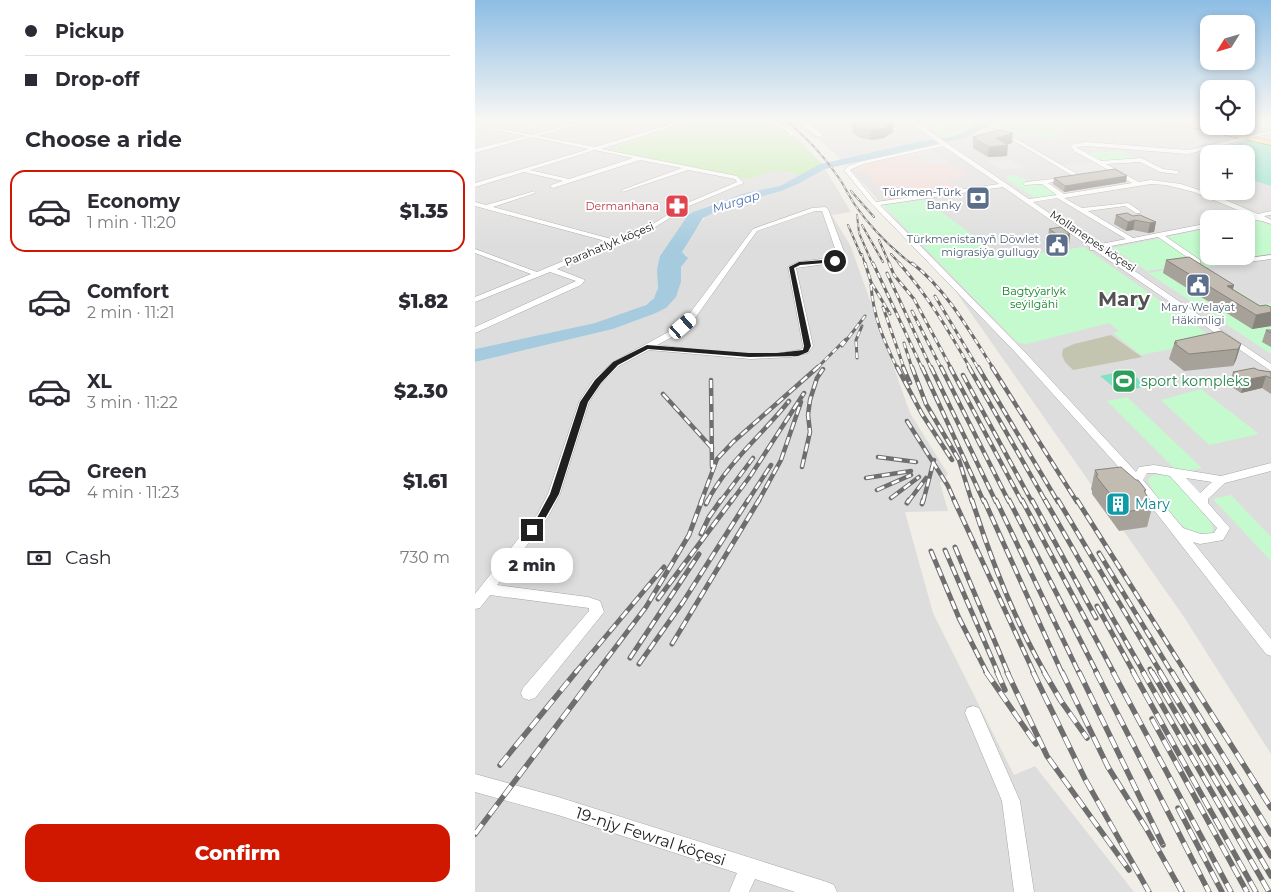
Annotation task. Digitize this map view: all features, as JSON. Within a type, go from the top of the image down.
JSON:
[{"type":"street","points":[[475,185],[554,162]]},
{"type":"street","points":[[553,186],[629,162]]},
{"type":"street","points":[[657,162],[688,168]]},
{"type":"street","points":[[871,162],[850,167],[847,170],[875,204],[1019,351],[1137,480],[1270,646]]},
{"type":"street","name":"Mollanepes köçesi","points":[[972,162],[1030,201]]},
{"type":"street","name":"Mollanepes köçesi","points":[[972,162],[1271,368]]},
{"type":"street","points":[[1053,162],[1077,176]]},
{"type":"street","points":[[1100,163],[1119,162]]},
{"type":"street","points":[[1144,162],[1162,171],[1177,172]]},
{"type":"street","points":[[1100,163],[1138,184]]},
{"type":"street","points":[[624,191],[688,168]]},
{"type":"street","name":"Parahatlyk köçesi","points":[[475,300],[663,221],[687,205],[741,182],[737,178],[688,168]]},
{"type":"street","points":[[525,170],[568,181]]},
{"type":"street","points":[[1105,172],[1115,171]]},
{"type":"street","points":[[1026,184],[1086,175]]},
{"type":"street","points":[[1123,175],[1182,183],[1249,211],[1256,216],[1271,213]]},
{"type":"street","points":[[1043,182],[1082,210],[1132,240]]},
{"type":"street","points":[[1030,201],[1157,182],[1185,186],[1271,222]]},
{"type":"street","points":[[875,204],[1005,185]]},
{"type":"street","points":[[475,210],[533,192]]},
{"type":"street","points":[[475,204],[615,242]]},
{"type":"street","points":[[1082,210],[1126,204],[1138,212]]},
{"type":"street","points":[[475,604],[542,517],[554,494],[584,402],[598,382],[616,364],[647,347],[675,332],[690,319],[755,230],[814,209],[825,209],[842,258],[835,261],[799,264],[792,267],[808,346],[805,351],[798,354],[749,355],[647,347]]},
{"type":"street","points":[[1097,247],[1200,227]]},
{"type":"street","points":[[1160,235],[1197,262]]},
{"type":"street","name":"Mollanepes köçesi","points":[[1097,247],[1271,358]]},
{"type":"street","points":[[475,252],[537,274]]},
{"type":"street","points":[[1255,259],[1271,256]]},
{"type":"street","points":[[475,330],[581,280],[549,269]]},
{"type":"street","points":[[1137,480],[1143,470],[1154,468],[1221,480],[1271,467]]},
{"type":"street","points":[[1174,473],[1224,528],[1218,537],[1200,540],[1178,531]]},
{"type":"street","points":[[1202,503],[1202,498],[1221,480]]},
{"type":"street","points":[[487,588],[588,602],[595,605],[597,612],[529,693]]},
{"type":"street","points":[[973,713],[1011,801],[1024,892]]},
{"type":"street","name":"19-njy Fewral köçesi","points":[[475,783],[558,806],[827,892]]},
{"type":"street","points":[[739,892],[750,867]]},
{"type":"shaded area","points":[[475,162],[820,162],[822,164],[780,186],[745,193],[688,215],[660,256],[657,269],[659,281],[656,295],[651,301],[640,308],[595,323],[475,349]]},
{"type":"shaded area","points":[[875,162],[924,162],[929,165],[950,163],[969,177],[947,179],[959,189],[886,200],[867,171],[858,172],[853,168]]},
{"type":"shaded area","points":[[877,162],[1200,162],[1200,200],[1255,200],[1255,162],[1271,162],[1271,754],[1184,617],[940,269],[850,169]]},
{"type":"shaded area","points":[[926,162],[949,163],[930,164]]},
{"type":"shaded area","points":[[988,162],[1014,162],[1025,168],[1002,170]]},
{"type":"shaded area","points":[[1095,163],[1109,170],[1072,175],[1056,166]]},
{"type":"shaded area","points":[[825,169],[851,212],[832,215],[851,247],[910,413],[948,474],[940,483],[948,511],[905,512],[933,613],[1014,775],[1035,766],[1134,892],[475,892],[475,362],[613,329],[662,310],[678,291],[681,282],[681,267],[687,256],[682,252],[692,234],[706,216],[735,203],[798,184]]},
{"type":"shaded area","points":[[1111,335],[1142,357],[1073,370],[1065,362],[1062,355],[1063,349],[1074,344]]},
{"type":"green space","points":[[665,162],[820,162],[822,164],[802,175],[776,170],[749,179]]},
{"type":"green space","points":[[1255,162],[1271,162],[1271,186],[1255,181]]},
{"type":"green space","points":[[1012,175],[1025,179],[1028,182],[1024,184],[1041,184],[1058,195],[1037,199],[1006,179]]},
{"type":"green space","name":"Bagtyýarlyk seýilgähi","points":[[925,200],[1004,258],[1084,247],[1216,340],[1141,355],[1113,333],[1119,331],[1109,323],[1027,344],[1018,343],[883,205]]},
{"type":"green space","points":[[1255,220],[1271,225],[1271,254],[1255,256]]},
{"type":"green space","points":[[1200,230],[1200,262],[1166,237]]},
{"type":"green space","points":[[1162,238],[1197,264],[1147,271],[1112,248]]},
{"type":"green space","points":[[1200,265],[1220,265],[1201,268],[1260,305],[1271,303],[1271,354],[1148,273]]},
{"type":"green space","name":"sport kompleks","points":[[1127,370],[1147,386],[1120,392],[1100,376]]},
{"type":"green space","points":[[1201,389],[1259,434],[1209,445],[1161,400]]},
{"type":"green space","points":[[1127,397],[1202,468],[1179,473],[1107,401]]},
{"type":"green space","points":[[1153,475],[1167,475],[1178,483],[1212,524],[1213,533],[1202,535],[1194,533],[1177,521],[1155,494],[1148,479]]},
{"type":"green space","points":[[1231,495],[1271,537],[1271,561],[1213,499]]},
{"type":"water","name":"Murgap","points":[[830,162],[858,162],[825,169],[781,191],[727,206],[703,218],[682,252],[688,258],[681,267],[681,282],[676,297],[666,308],[613,329],[475,362],[475,349],[595,323],[646,305],[654,298],[658,288],[657,269],[660,256],[688,215],[745,193],[780,186],[820,164]]},
{"type":"building","points":[[1115,169],[1127,176],[1065,186],[1054,178]]},
{"type":"building","points":[[1127,213],[1133,216],[1140,215],[1156,222],[1150,223],[1135,220],[1128,222],[1116,215]]},
{"type":"building","points":[[1061,227],[1070,234],[1058,235],[1049,229]]},
{"type":"building","points":[[1189,257],[1234,285],[1227,286],[1260,306],[1266,305],[1271,307],[1271,312],[1256,315],[1166,260]]},
{"type":"building","points":[[1221,331],[1241,344],[1238,349],[1189,354],[1174,343],[1177,343],[1175,341]]},
{"type":"building","points":[[1254,368],[1271,372],[1271,378],[1266,376],[1245,380],[1233,372]]},
{"type":"building","points":[[1121,467],[1138,480],[1146,490],[1144,491],[1151,502],[1148,503],[1152,508],[1124,512],[1096,476],[1098,475],[1095,470]]},
{"type":"railway","points":[[827,162],[855,205],[875,230],[889,245],[913,265]]},
{"type":"railway","points":[[851,191],[874,217]]},
{"type":"railway","points":[[857,215],[859,233],[873,265]]},
{"type":"railway","points":[[848,225],[861,255]]},
{"type":"railway","points":[[862,225],[883,262]]},
{"type":"railway","points":[[879,240],[890,265]]},
{"type":"railway","points":[[862,254],[865,265]]},
{"type":"railway","points":[[891,254],[901,265]]},
{"type":"railway","points":[[865,263],[871,282],[890,314]]},
{"type":"railway","points":[[873,263],[922,368]]},
{"type":"railway","points":[[889,263],[894,275],[914,299],[951,368]]},
{"type":"railway","points":[[899,263],[937,314],[970,368]]},
{"type":"railway","points":[[912,263],[925,274],[947,299],[993,368]]},
{"type":"railway","points":[[887,273],[931,368]]},
{"type":"railway","points":[[871,285],[874,307],[880,328],[897,368]]},
{"type":"railway","points":[[935,296],[978,368]]},
{"type":"railway","points":[[883,307],[904,368]]},
{"type":"railway","points":[[912,311],[941,368]]},
{"type":"railway","points":[[842,346],[865,316]]},
{"type":"railway","points":[[857,358],[856,340],[862,326]]},
{"type":"railway","points":[[818,367],[846,339]]},
{"type":"railway","points":[[904,343],[912,368]]},
{"type":"railway","points":[[701,502],[717,459],[733,442],[818,367]]},
{"type":"railway","points":[[897,367],[922,414],[952,460]]},
{"type":"railway","points":[[903,367],[910,383]]},
{"type":"railway","points":[[912,367],[926,404],[959,460],[972,502]]},
{"type":"railway","points":[[922,367],[984,502]]},
{"type":"railway","points":[[931,367],[996,502]]},
{"type":"railway","points":[[941,367],[1009,502]]},
{"type":"railway","points":[[950,367],[1022,502]]},
{"type":"railway","points":[[969,367],[1046,502]]},
{"type":"railway","points":[[978,367],[1058,502]]},
{"type":"railway","points":[[992,367],[1077,502]]},
{"type":"railway","points":[[802,467],[810,432],[808,415],[810,400],[817,378],[823,369]]},
{"type":"railway","points":[[963,375],[1032,502]]},
{"type":"railway","points":[[711,380],[712,448]]},
{"type":"railway","points":[[731,502],[751,475],[804,393]]},
{"type":"railway","points":[[663,394],[712,448]]},
{"type":"railway","points":[[707,502],[724,475],[789,401]]},
{"type":"railway","points":[[758,502],[781,460],[801,402]]},
{"type":"railway","points":[[907,421],[933,463]]},
{"type":"railway","points":[[712,448],[712,467]]},
{"type":"railway","points":[[878,457],[916,462]]},
{"type":"railway","points":[[720,502],[753,458]]},
{"type":"railway","points":[[923,502],[933,463]]},
{"type":"railway","points":[[933,463],[948,486],[955,502]]},
{"type":"railway","points":[[747,502],[771,465]]},
{"type":"railway","points":[[866,478],[911,471]]},
{"type":"railway","points":[[877,490],[911,475]]},
{"type":"railway","points":[[891,498],[919,477]]},
{"type":"railway","points":[[908,502],[926,478]]},
{"type":"railway","points":[[596,673],[646,607],[689,535],[702,500]]},
{"type":"railway","points":[[701,534],[709,517],[721,500]]},
{"type":"railway","points":[[658,599],[732,500]]},
{"type":"railway","points":[[639,664],[683,602],[748,500]]},
{"type":"railway","points":[[672,644],[759,500]]},
{"type":"railway","points":[[922,504],[923,500]]},
{"type":"railway","points":[[954,500],[1034,673]]},
{"type":"railway","points":[[972,500],[1004,589],[1023,632],[1045,673]]},
{"type":"railway","points":[[984,500],[1062,673]]},
{"type":"railway","points":[[996,500],[1079,673]]},
{"type":"railway","points":[[1009,500],[1097,673]]},
{"type":"railway","points":[[1022,500],[1114,673]]},
{"type":"railway","points":[[1032,500],[1096,618]]},
{"type":"railway","points":[[1045,500],[1144,673]]},
{"type":"railway","points":[[1058,500],[1161,673]]},
{"type":"railway","points":[[1077,500],[1186,673]]},
{"type":"railway","points":[[955,547],[1008,673]]},
{"type":"railway","points":[[945,550],[998,673]]},
{"type":"railway","points":[[931,551],[959,618],[987,673]]},
{"type":"railway","points":[[1099,553],[1172,673]]},
{"type":"railway","points":[[630,658],[699,554]]},
{"type":"railway","points":[[575,673],[664,567]]},
{"type":"railway","points":[[1097,606],[1134,673]]},
{"type":"railway","points":[[1150,669],[1152,673]]},
{"type":"railway","points":[[500,765],[576,672]]},
{"type":"railway","points":[[475,834],[597,672]]},
{"type":"railway","points":[[986,672],[1036,744]]},
{"type":"railway","points":[[997,672],[1005,690]]},
{"type":"railway","points":[[1007,672],[1047,756],[1129,870]]},
{"type":"railway","points":[[1033,672],[1085,779],[1149,892]]},
{"type":"railway","points":[[1044,672],[1061,701],[1087,738]]},
{"type":"railway","points":[[1062,672],[1108,767],[1146,828],[1182,892]]},
{"type":"railway","points":[[1079,672],[1163,845]]},
{"type":"railway","points":[[1096,672],[1209,892]]},
{"type":"railway","points":[[1113,672],[1231,892]]},
{"type":"railway","points":[[1133,672],[1256,892]]},
{"type":"railway","points":[[1143,672],[1269,892]]},
{"type":"railway","points":[[1152,672],[1271,876]]},
{"type":"railway","points":[[1160,672],[1271,856]]},
{"type":"railway","points":[[1172,672],[1271,834]]},
{"type":"railway","points":[[1185,672],[1271,808]]},
{"type":"railway","points":[[1152,719],[1247,892]]},
{"type":"railway","points":[[1178,808],[1222,892]]},
{"type":"place","name":"Türkmen-Türk Banky","points":[[978,198]]},
{"type":"place","name":"Dermanhana","points":[[677,206]]},
{"type":"place","name":"Türkmenistanyň Döwlet migrasiýa gullugy","points":[[1057,245]]},
{"type":"place","name":"Mary Welaýat Häkimligi","points":[[1198,285]]},
{"type":"place","name":"sport kompleks","points":[[1124,381]]},
{"type":"place","name":"Mary","points":[[1118,504]]},
{"type":"district","name":"Mary","points":[[1124,299]]},
{"type":"route","points":[[532,530],[542,517],[554,494],[584,402],[598,382],[616,364],[647,347],[749,355],[798,354],[805,351],[808,346],[792,267],[799,264],[835,261]]}]
